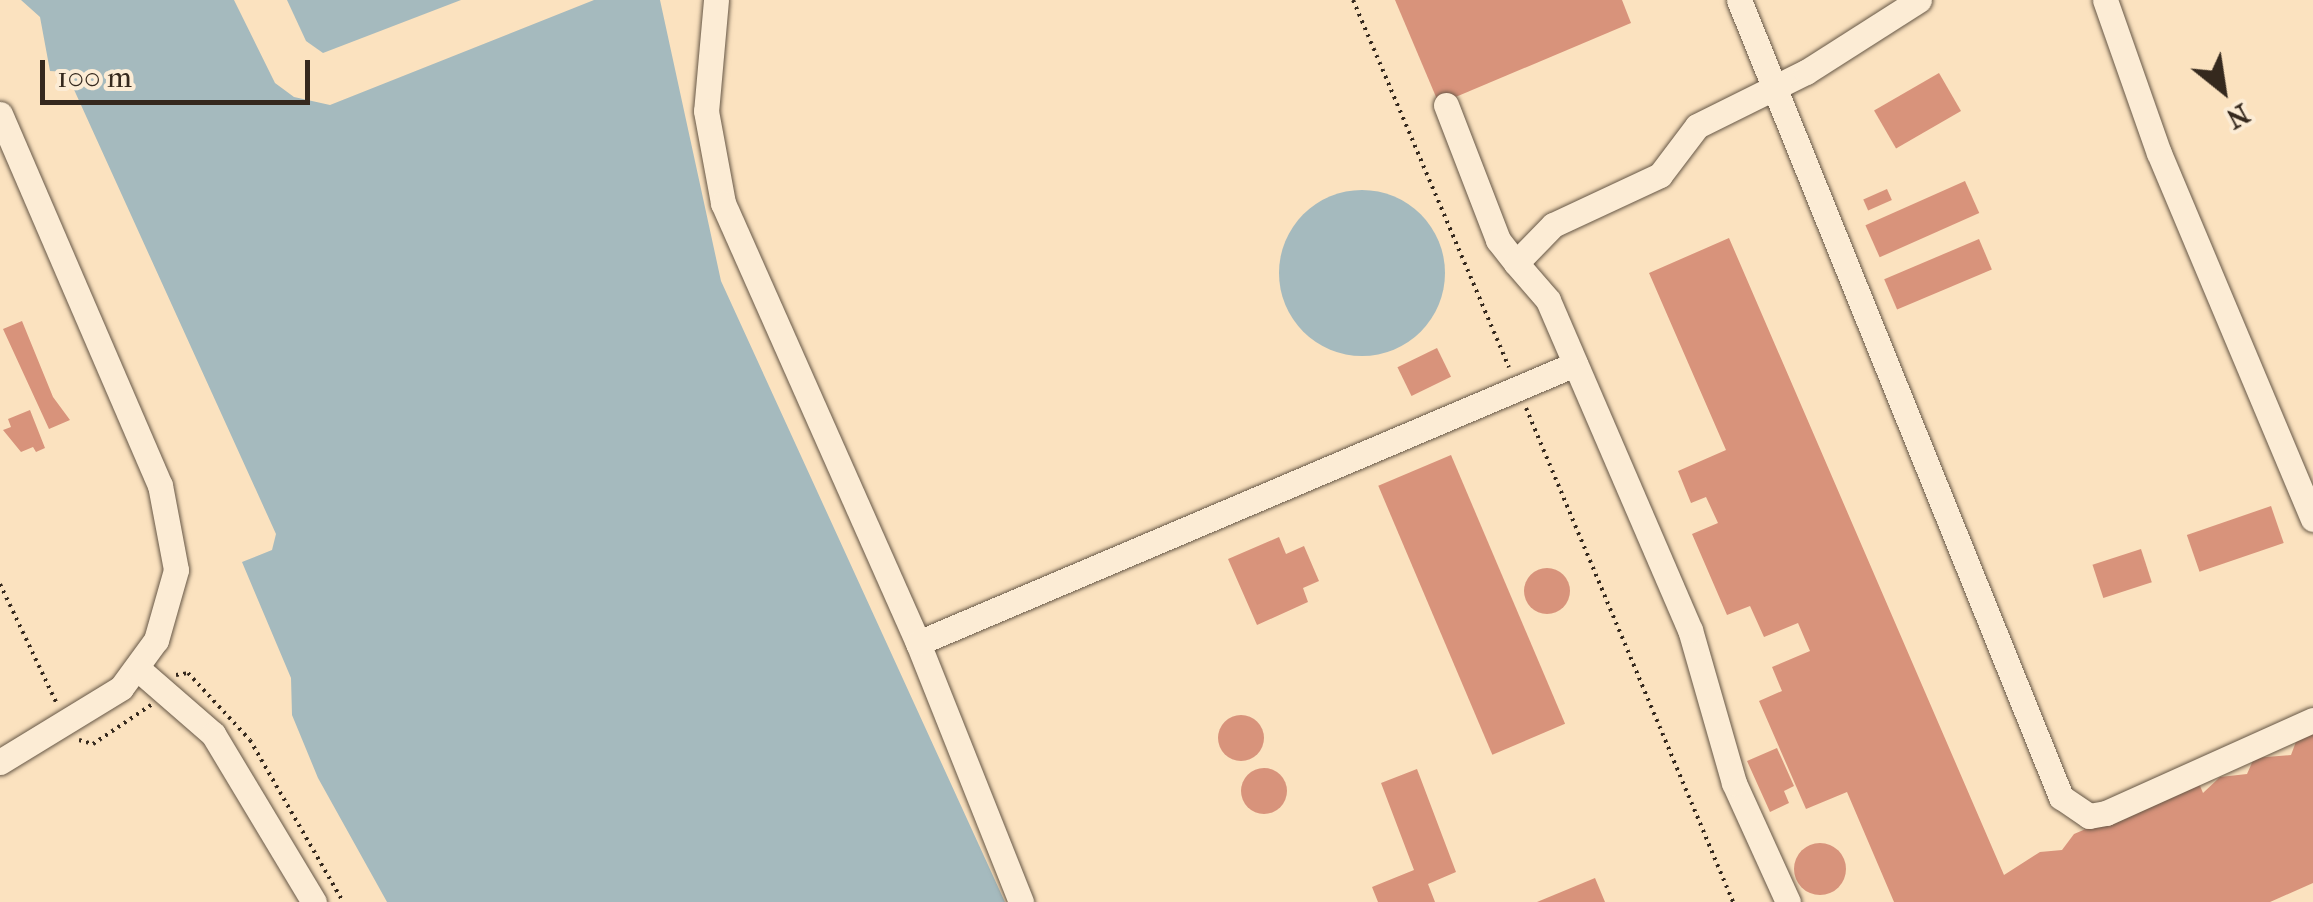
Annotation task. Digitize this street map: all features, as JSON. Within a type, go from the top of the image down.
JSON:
[{"type":"street","points":[[716,0],[706,111],[724,203],[918,644],[1020,902]]},
{"type":"street","points":[[1740,0],[2061,797],[2089,816],[2106,813],[2313,720]]},
{"type":"street","points":[[1516,263],[1553,225],[1660,175],[1697,126],[1777,89],[1919,0]]},
{"type":"street","points":[[2105,0],[2159,153],[2313,519]]},
{"type":"street","points":[[1446,104],[1498,240],[1548,300],[1690,630],[1734,782],[1788,902]]},
{"type":"street","points":[[0,114],[148,455],[174,532],[176,570],[168,612],[138,668],[104,704],[0,762]]},
{"type":"street","points":[[918,644],[1575,364]]},
{"type":"street","points":[[138,668],[166,688],[220,743],[314,902]]},
{"type":"path","points":[[1353,0],[1734,902]]},
{"type":"path","points":[[0,584],[68,724],[83,744],[92,744],[166,688],[175,676],[188,673],[250,740],[343,902]]},
{"type":"shaded area","points":[[21,0],[234,0],[275,83],[294,97],[330,105],[594,0],[660,0],[721,281],[1005,902],[387,902],[318,778],[292,715],[291,678],[242,562],[272,550],[276,534],[66,72],[50,71],[40,17]]},
{"type":"shaded area","points":[[287,0],[461,0],[323,53],[306,41]]},
{"type":"shaded area","points":[[1362,190],[1394,196],[1421,214],[1439,241],[1445,273],[1439,305],[1421,332],[1394,350],[1362,356],[1330,350],[1303,332],[1285,305],[1279,273],[1285,241],[1303,214],[1330,196]]},
{"type":"building","points":[[1395,0],[1622,0],[1631,23],[1439,104]]},
{"type":"building","points":[[1939,73],[1961,111],[1896,149],[1874,110]]},
{"type":"building","points":[[1965,181],[1979,213],[1880,257],[1865,225]]},
{"type":"building","points":[[1887,189],[1892,200],[1868,211],[1863,200]]},
{"type":"building","points":[[1729,238],[2004,875],[2040,852],[2062,850],[2074,834],[2198,781],[2203,793],[2220,777],[2247,774],[2254,758],[2291,755],[2297,739],[2313,732],[2313,883],[2270,902],[1894,902],[1847,792],[1806,809],[1759,701],[1782,691],[1772,667],[1810,651],[1798,623],[1764,637],[1750,606],[1727,615],[1692,534],[1718,523],[1706,497],[1691,503],[1678,471],[1726,450],[1649,273]]},
{"type":"building","points":[[1979,239],[1992,269],[1897,310],[1884,279]]},
{"type":"building","points":[[22,321],[53,397],[70,420],[49,429],[3,329]]},
{"type":"building","points":[[1437,348],[1451,377],[1411,396],[1397,367]]},
{"type":"building","points":[[30,410],[45,448],[21,452],[3,430],[11,427],[8,419]]},
{"type":"building","points":[[1451,455],[1565,724],[1492,755],[1378,486]]},
{"type":"building","points":[[2271,506],[2284,543],[2200,572],[2187,535]]},
{"type":"building","points":[[1279,537],[1286,554],[1304,546],[1319,581],[1303,588],[1308,602],[1257,625],[1228,559]]},
{"type":"building","points":[[2141,549],[2152,582],[2103,598],[2092,565]]},
{"type":"building","points":[[1547,568],[1563,575],[1570,591],[1563,607],[1547,614],[1531,607],[1524,591],[1531,575]]},
{"type":"building","points":[[1241,715],[1258,721],[1264,738],[1258,755],[1241,761],[1224,755],[1218,738],[1224,721]]},
{"type":"building","points":[[1777,748],[1794,786],[1784,791],[1789,803],[1770,812],[1747,761]]},
{"type":"building","points":[[1264,768],[1281,774],[1287,791],[1281,808],[1264,814],[1247,808],[1241,791],[1247,774]]},
{"type":"building","points":[[1417,769],[1456,872],[1428,884],[1435,902],[1378,902],[1372,887],[1414,870],[1381,783]]},
{"type":"building","points":[[1820,843],[1839,850],[1846,869],[1839,888],[1820,895],[1801,888],[1794,869],[1801,850]]},
{"type":"building","points":[[1595,878],[1605,902],[1537,902]]}]
